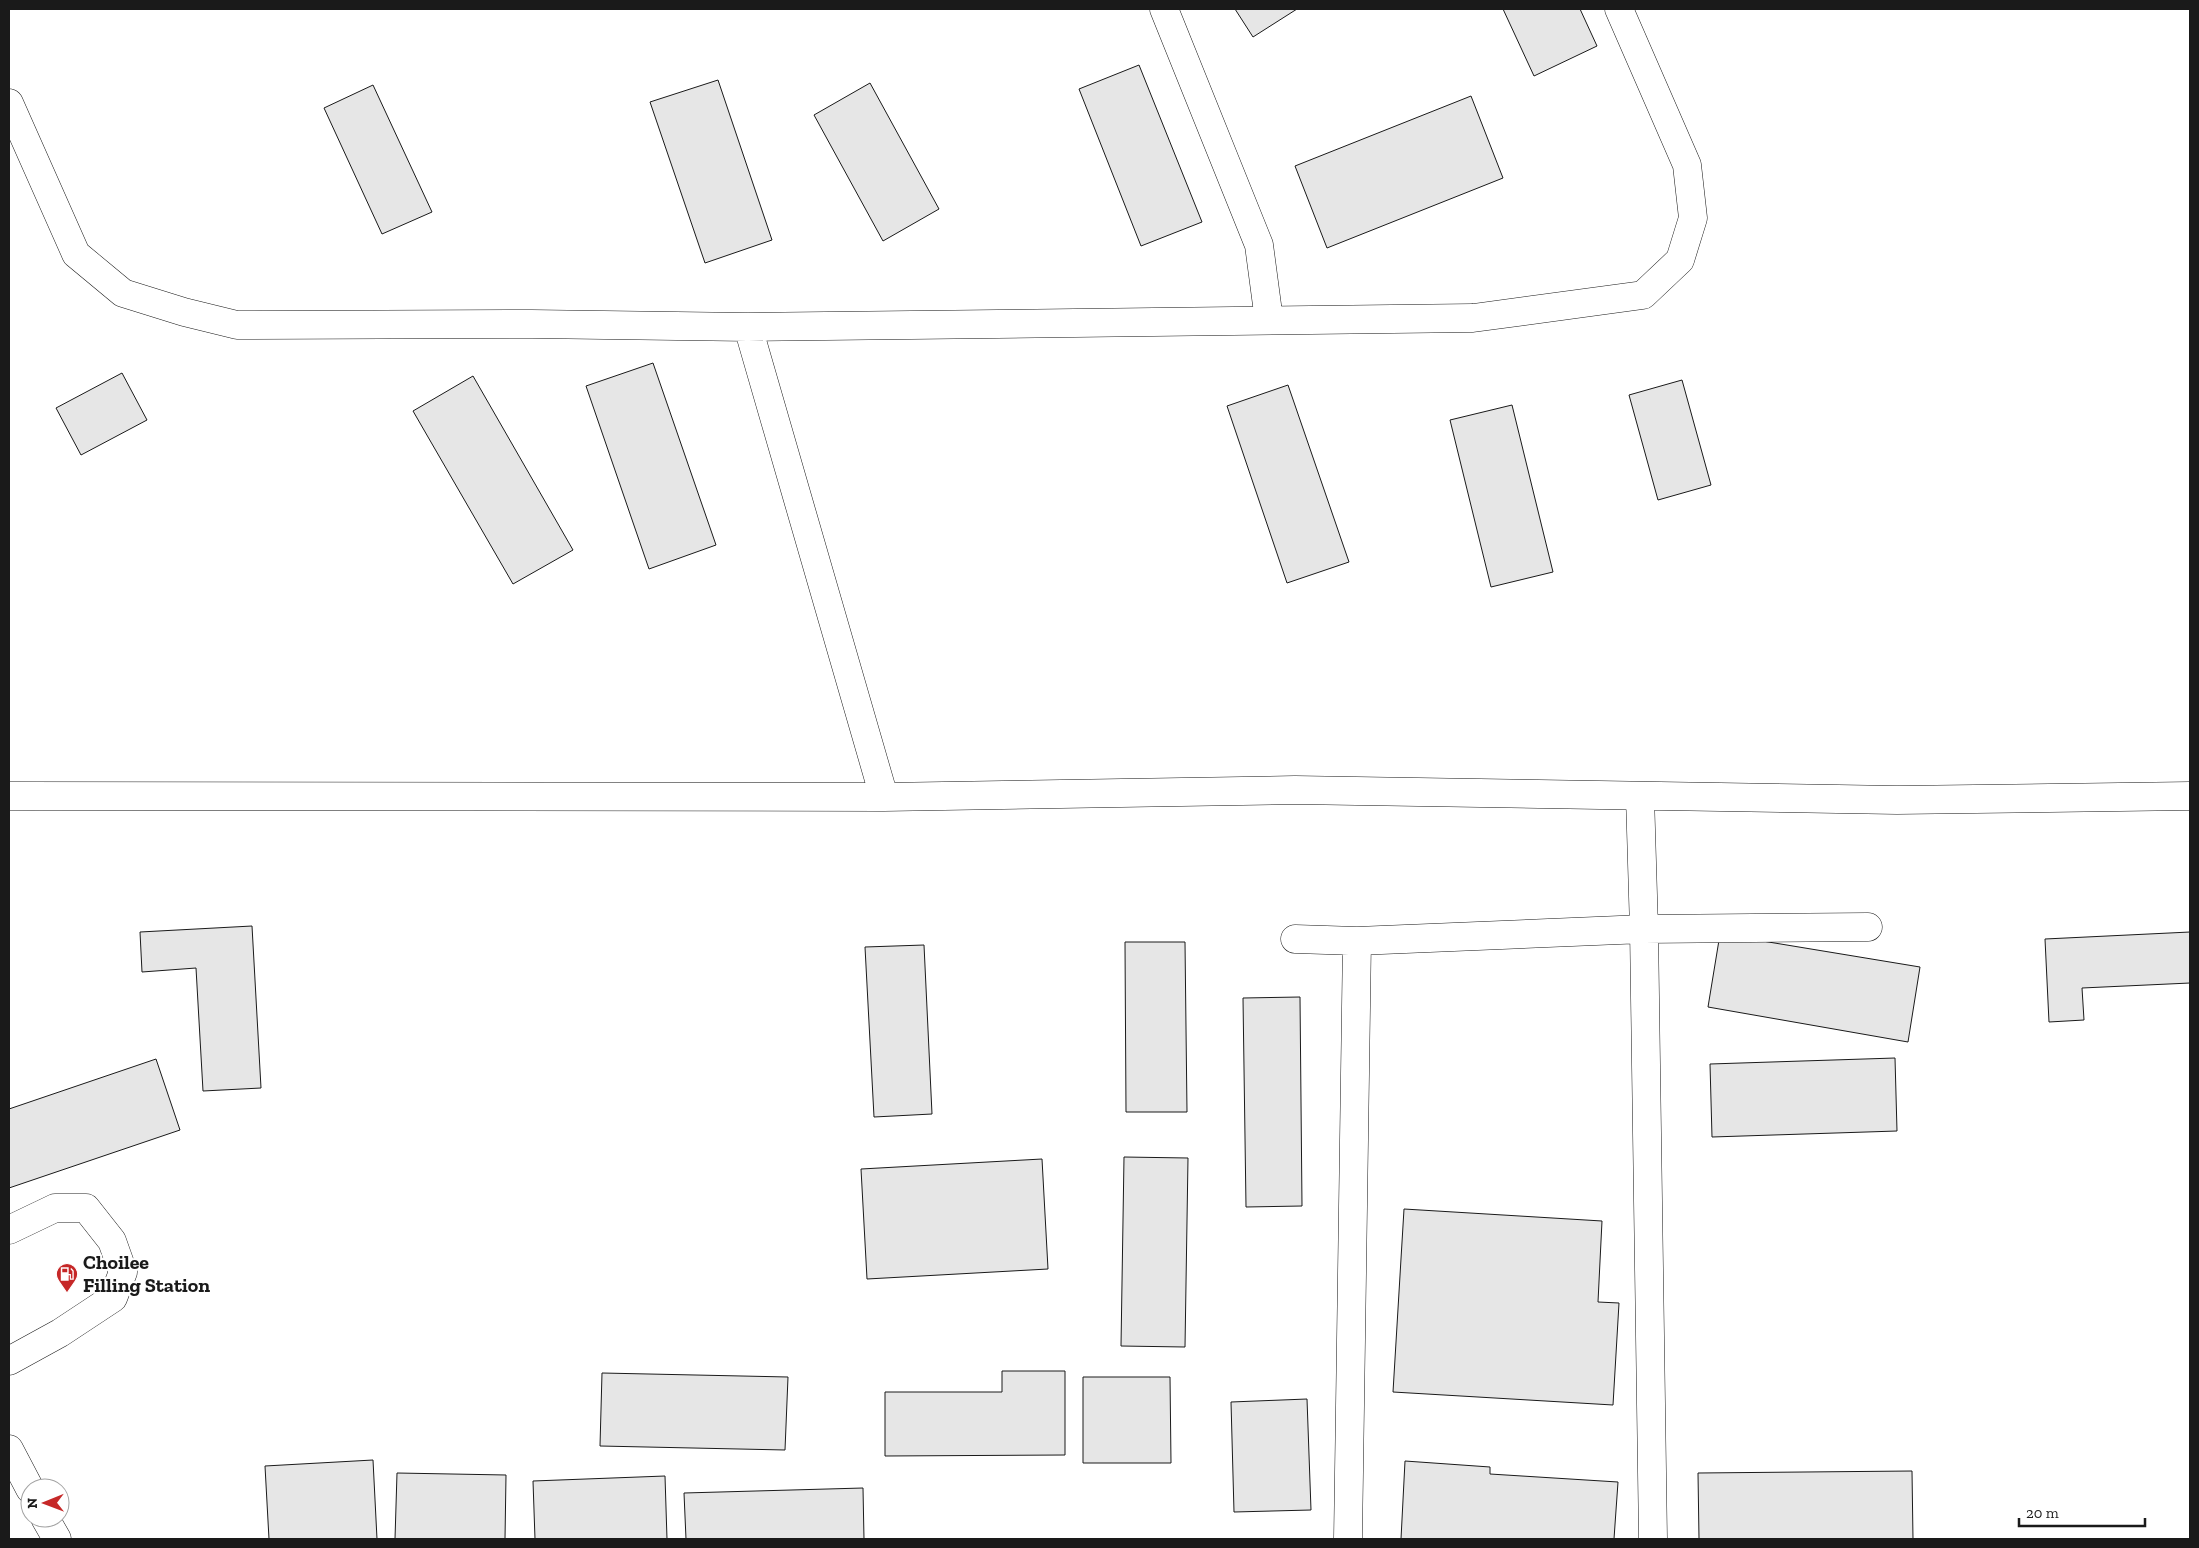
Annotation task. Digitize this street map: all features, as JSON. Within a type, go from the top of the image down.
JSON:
[{"type":"street","points":[[1164,9],[1259,246],[1269,320]]},
{"type":"street","points":[[9,103],[76,254],[123,293],[184,312],[237,325],[542,324],[748,327],[1473,318],[1643,295],[1680,260],[1693,218],[1687,165],[1619,9]]},
{"type":"street","points":[[748,327],[884,797]]},
{"type":"street","points":[[9,796],[884,797],[1295,790],[1906,800],[2190,796]]},
{"type":"street","points":[[1640,796],[1654,1539]]},
{"type":"street","points":[[1294,939],[1356,941],[1644,929],[1868,927]]},
{"type":"street","points":[[1348,1539],[1356,941]]},
{"type":"street","points":[[9,1230],[55,1208],[86,1208],[112,1241],[123,1272],[113,1298],[60,1333],[9,1361]]},
{"type":"street","points":[[9,1449],[24,1478]]},
{"type":"street","points":[[51,1528],[57,1539]]},
{"type":"building","points":[[1235,9],[1297,9],[1253,37]]},
{"type":"building","points":[[1503,9],[1580,9],[1597,46],[1534,76]]},
{"type":"building","points":[[1139,65],[1202,222],[1141,246],[1079,89]]},
{"type":"building","points":[[718,80],[772,240],[705,263],[650,102]]},
{"type":"building","points":[[870,83],[939,209],[883,241],[814,115]]},
{"type":"building","points":[[373,85],[432,212],[382,234],[324,108]]},
{"type":"building","points":[[1471,96],[1503,178],[1327,248],[1295,166]]},
{"type":"building","points":[[653,363],[716,545],[649,569],[586,386]]},
{"type":"building","points":[[122,373],[147,420],[81,455],[56,408]]},
{"type":"building","points":[[473,376],[573,550],[513,584],[413,411]]},
{"type":"building","points":[[1682,380],[1711,485],[1658,500],[1629,395]]},
{"type":"building","points":[[1288,385],[1349,562],[1287,583],[1227,406]]},
{"type":"building","points":[[1512,405],[1553,572],[1491,587],[1450,420]]},
{"type":"building","points":[[252,926],[261,1088],[203,1091],[196,968],[142,972],[140,932]]},
{"type":"building","points":[[2190,932],[2190,983],[2082,988],[2084,1020],[2049,1022],[2045,939]]},
{"type":"building","points":[[1720,934],[1920,967],[1908,1042],[1708,1007]]},
{"type":"building","points":[[1125,942],[1185,942],[1187,1112],[1126,1112]]},
{"type":"building","points":[[924,945],[932,1114],[874,1117],[865,947]]},
{"type":"building","points":[[1300,997],[1302,1206],[1246,1207],[1243,998]]},
{"type":"building","points":[[1895,1058],[1897,1131],[1712,1137],[1710,1064]]},
{"type":"building","points":[[156,1059],[180,1130],[9,1188],[9,1109]]},
{"type":"building","points":[[1124,1157],[1188,1158],[1185,1347],[1121,1346]]},
{"type":"building","points":[[1042,1159],[1048,1269],[867,1279],[861,1169]]},
{"type":"building","points":[[1404,1209],[1602,1221],[1598,1302],[1619,1303],[1613,1405],[1393,1392]]},
{"type":"building","points":[[1002,1371],[1065,1371],[1065,1455],[885,1456],[885,1392],[1002,1392]]},
{"type":"building","points":[[602,1373],[788,1377],[785,1450],[600,1446]]},
{"type":"building","points":[[1083,1377],[1170,1377],[1171,1463],[1083,1463]]},
{"type":"building","points":[[1307,1399],[1311,1510],[1234,1512],[1231,1402]]},
{"type":"building","points":[[373,1460],[377,1539],[269,1539],[265,1466]]},
{"type":"building","points":[[1405,1461],[1490,1467],[1490,1474],[1618,1482],[1614,1539],[1401,1539]]},
{"type":"building","points":[[1912,1471],[1913,1539],[1699,1539],[1698,1473]]},
{"type":"building","points":[[397,1473],[506,1475],[505,1539],[395,1539]]},
{"type":"building","points":[[665,1476],[667,1539],[535,1539],[533,1481]]},
{"type":"building","points":[[863,1488],[864,1539],[686,1539],[684,1493]]},
{"type":"place","name":"Choilee Filling Station","points":[[67,1293]]}]
